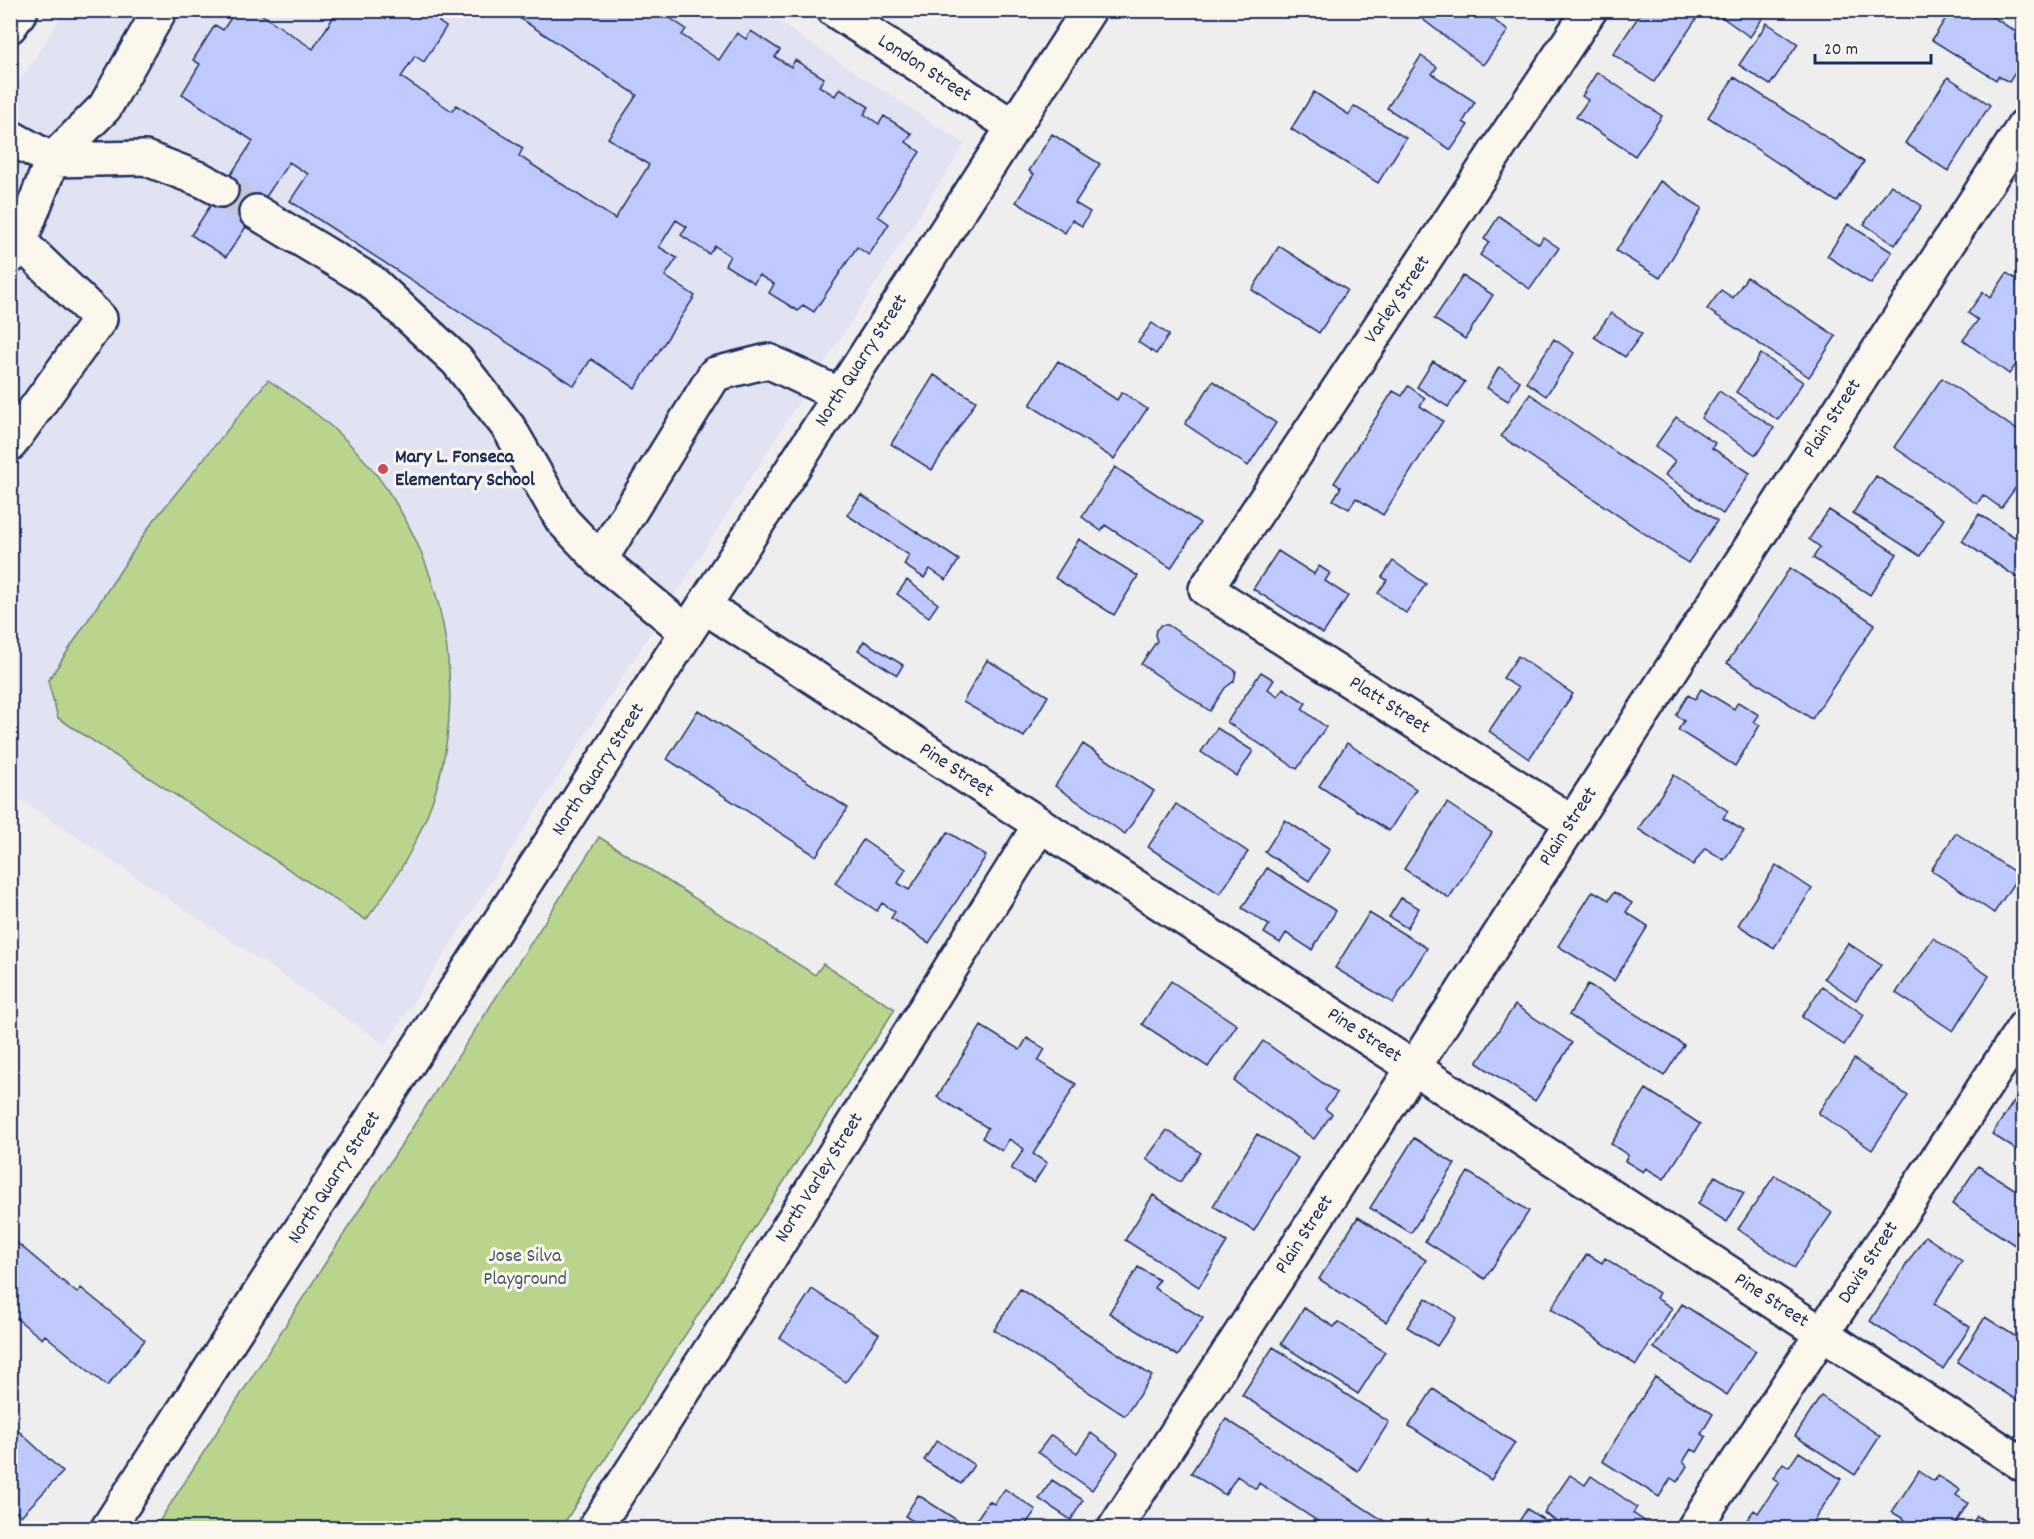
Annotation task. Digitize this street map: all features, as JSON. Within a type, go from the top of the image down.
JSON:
[{"type":"street","points":[[10,26],[21,10]]},
{"type":"street","points":[[10,444],[100,320],[15,249],[52,160],[105,107],[160,10]]},
{"type":"street","name":"London Street","points":[[834,10],[1014,127]]},
{"type":"street","name":"North Quarry Street","points":[[108,1528],[1089,10]]},
{"type":"street","name":"Varley Street","points":[[1206,589],[1590,10]]},
{"type":"street","name":"Plain Street","points":[[1115,1528],[2024,126]]},
{"type":"street","points":[[10,137],[52,160],[145,158],[202,180],[221,190]]},
{"type":"street","name":"Pine Street","points":[[256,212],[372,282],[457,361],[509,428],[562,520],[600,560],[1040,825],[2024,1465]]},
{"type":"street","points":[[600,560],[716,374],[768,361],[840,395]]},
{"type":"street","name":"Platt Street","points":[[1206,589],[1572,822]]},
{"type":"street","name":"North Varley Street","points":[[595,1528],[759,1275],[1040,825]]},
{"type":"street","name":"Davis Street","points":[[1694,1528],[2024,1027]]},
{"type":"shaded area","name":"Mary L. Fonseca Elementary School","points":[[65,11],[762,11],[965,144],[386,1045],[11,793],[10,96]]},
{"type":"green space","points":[[268,380],[295,398],[337,432],[371,468],[400,510],[422,555],[438,603],[447,653],[450,704],[445,754],[432,802],[419,834],[404,864],[366,920],[58,718],[48,681],[151,524]]},
{"type":"green space","name":"Jose Silva Playground","points":[[599,837],[815,975],[823,964],[895,1009],[561,1528],[155,1528]]},
{"type":"building","points":[[236,10],[255,10],[313,49],[338,10],[446,10],[439,22],[446,27],[424,62],[415,56],[401,77],[452,111],[456,105],[523,148],[519,156],[615,219],[649,165],[608,138],[637,95],[507,10],[658,10],[686,29],[682,35],[719,60],[737,33],[746,39],[751,31],[780,50],[775,57],[791,67],[795,60],[824,78],[819,86],[835,96],[840,88],[869,107],[864,114],[879,124],[884,116],[912,134],[906,142],[920,152],[878,216],[889,224],[869,255],[857,247],[814,312],[803,305],[798,311],[769,293],[774,284],[759,275],[754,283],[725,265],[730,256],[715,246],[709,254],[681,235],[687,227],[676,220],[659,247],[677,258],[665,276],[695,296],[635,388],[591,359],[574,386],[290,201],[308,174],[289,162],[226,257],[191,235],[253,141],[182,94],[200,64],[193,60],[215,25],[223,30]]},
{"type":"building","points":[[1427,10],[1481,10],[1508,31],[1483,65],[1421,18]]},
{"type":"building","points":[[1643,10],[1686,10],[1697,18],[1654,82],[1613,54]]},
{"type":"building","points":[[1712,10],[1768,10],[1750,37]]},
{"type":"building","points":[[1951,10],[1982,10],[2024,37],[2024,49],[2018,58],[2023,61],[2009,82],[1998,76],[1996,80],[1932,40]]},
{"type":"building","points":[[1767,23],[1798,44],[1770,85],[1739,65]]},
{"type":"building","points":[[1421,56],[1437,67],[1432,74],[1475,102],[1463,122],[1468,125],[1451,150],[1387,108]]},
{"type":"building","points":[[1597,72],[1662,116],[1635,156],[1576,117],[1588,100],[1582,96]]},
{"type":"building","points":[[1734,77],[1864,162],[1837,202],[1708,117]]},
{"type":"building","points":[[1948,77],[1990,105],[1948,171],[1905,143]]},
{"type":"building","points":[[1314,92],[1349,115],[1354,106],[1406,138],[1378,183],[1291,129]]},
{"type":"building","points":[[1052,134],[1100,164],[1075,203],[1090,212],[1082,226],[1072,220],[1065,233],[1016,202],[1034,174],[1029,171]]},
{"type":"building","points":[[1660,181],[1702,208],[1660,278],[1616,251]]},
{"type":"building","points":[[1891,185],[1922,206],[1895,245],[1864,224]]},
{"type":"building","points":[[1499,216],[1539,244],[1543,237],[1559,248],[1530,289],[1480,255],[1489,242],[1484,239]]},
{"type":"building","points":[[1848,224],[1892,252],[1871,284],[1827,256]]},
{"type":"building","points":[[1279,246],[1347,290],[1319,333],[1252,290]]},
{"type":"building","points":[[2007,273],[2024,285],[2024,354],[2009,374],[1963,340],[1978,320],[1968,313],[1983,292],[1990,298]]},
{"type":"building","points":[[1463,276],[1493,295],[1465,339],[1434,319]]},
{"type":"building","points":[[1747,277],[1836,336],[1809,377],[1707,309],[1721,290],[1733,298]]},
{"type":"building","points":[[1611,313],[1642,334],[1625,357],[1594,337]]},
{"type":"building","points":[[1152,323],[1169,335],[1156,354],[1138,342]]},
{"type":"building","points":[[1554,339],[1574,353],[1546,396],[1526,382]]},
{"type":"building","points":[[1761,354],[1803,382],[1778,420],[1736,392]]},
{"type":"building","points":[[1058,361],[1117,400],[1122,392],[1147,409],[1114,459],[1030,405]]},
{"type":"building","points":[[1433,361],[1465,382],[1448,407],[1417,387]]},
{"type":"building","points":[[1499,367],[1520,381],[1508,401],[1487,388]]},
{"type":"building","points":[[934,375],[976,401],[932,470],[891,444]]},
{"type":"building","points":[[1942,378],[2024,435],[2020,442],[2024,444],[2024,476],[2001,508],[1983,495],[1977,504],[1894,447]]},
{"type":"building","points":[[1213,381],[1276,423],[1248,466],[1185,424]]},
{"type":"building","points":[[1408,386],[1425,398],[1420,406],[1443,421],[1383,515],[1356,498],[1349,509],[1333,500],[1341,487],[1334,483],[1393,391],[1402,396]]},
{"type":"building","points":[[1719,391],[1774,428],[1756,455],[1701,418]]},
{"type":"building","points":[[1530,394],[1717,521],[1688,563],[1501,436]]},
{"type":"building","points":[[1676,417],[1715,443],[1712,448],[1750,473],[1723,514],[1665,475],[1675,461],[1655,447]]},
{"type":"building","points":[[1115,467],[1200,523],[1171,568],[1105,525],[1101,531],[1082,517]]},
{"type":"building","points":[[1876,476],[1944,519],[1920,556],[1853,513]]},
{"type":"building","points":[[861,495],[959,560],[946,580],[930,569],[924,578],[904,565],[909,555],[847,515]]},
{"type":"building","points":[[1829,510],[1897,554],[1870,595],[1813,558],[1820,547],[1809,539]]},
{"type":"building","points":[[1979,514],[2024,543],[2024,582],[1962,541]]},
{"type":"building","points":[[1079,539],[1138,576],[1114,615],[1055,578]]},
{"type":"building","points":[[1278,551],[1314,574],[1319,566],[1330,573],[1325,581],[1348,596],[1323,634],[1253,589]]},
{"type":"building","points":[[1393,561],[1426,584],[1406,613],[1378,593],[1387,580],[1382,577]]},
{"type":"building","points":[[1790,568],[1875,624],[1812,719],[1727,663]]},
{"type":"building","points":[[907,580],[938,604],[929,617],[897,594]]},
{"type":"building","points":[[1161,625],[1168,625],[1236,671],[1234,681],[1225,688],[1210,711],[1141,664],[1157,641],[1156,630]]},
{"type":"building","points":[[864,641],[903,665],[897,675],[858,650]]},
{"type":"building","points":[[1518,656],[1573,694],[1529,759],[1489,731],[1518,688],[1503,678]]},
{"type":"building","points":[[987,660],[1048,696],[1024,737],[963,702]]},
{"type":"building","points":[[1261,672],[1274,680],[1268,689],[1278,696],[1283,688],[1306,703],[1302,709],[1326,727],[1297,769],[1227,722]]},
{"type":"building","points":[[1701,689],[1734,709],[1738,702],[1759,715],[1754,722],[1760,725],[1735,766],[1678,730],[1684,721],[1676,715],[1688,695],[1695,699]]},
{"type":"building","points":[[698,710],[848,808],[816,856],[667,759]]},
{"type":"building","points":[[1217,728],[1253,751],[1237,776],[1201,752]]},
{"type":"building","points":[[1347,743],[1416,789],[1389,831],[1319,786]]},
{"type":"building","points":[[1083,744],[1154,791],[1125,834],[1055,786]]},
{"type":"building","points":[[1674,775],[1728,811],[1723,818],[1744,831],[1724,860],[1705,848],[1693,865],[1638,829]]},
{"type":"building","points":[[1447,803],[1492,833],[1449,898],[1404,869]]},
{"type":"building","points":[[1176,804],[1248,852],[1220,894],[1148,847]]},
{"type":"building","points":[[1285,820],[1330,849],[1309,881],[1265,852]]},
{"type":"building","points":[[948,832],[986,856],[929,943],[891,918],[895,912],[882,903],[877,911],[835,883],[863,840],[906,869],[898,883],[909,890]]},
{"type":"building","points":[[1956,833],[2019,875],[1994,913],[1931,870]]},
{"type":"building","points":[[1776,865],[1812,889],[1774,948],[1738,925]]},
{"type":"building","points":[[1267,868],[1336,911],[1312,950],[1286,933],[1280,943],[1264,933],[1269,925],[1242,908]]},
{"type":"building","points":[[1593,891],[1609,900],[1614,892],[1632,903],[1626,912],[1648,926],[1614,981],[1558,946]]},
{"type":"building","points":[[1401,898],[1419,908],[1407,928],[1389,917]]},
{"type":"building","points":[[1369,913],[1427,948],[1393,1003],[1335,968]]},
{"type":"building","points":[[1933,938],[1989,976],[1953,1031],[1896,993]]},
{"type":"building","points":[[1848,943],[1881,965],[1856,1000],[1824,978]]},
{"type":"building","points":[[1171,981],[1237,1025],[1208,1067],[1142,1024]]},
{"type":"building","points":[[1588,984],[1684,1045],[1664,1076],[1569,1015]]},
{"type":"building","points":[[1822,986],[1864,1015],[1844,1045],[1802,1017]]},
{"type":"building","points":[[1515,1005],[1572,1043],[1535,1101],[1477,1063]]},
{"type":"building","points":[[981,1026],[1020,1050],[1027,1038],[1045,1049],[1038,1061],[1076,1084],[1033,1154],[1047,1163],[1034,1183],[1011,1169],[1024,1149],[1009,1139],[1002,1151],[982,1138],[988,1128],[937,1097]]},
{"type":"building","points":[[1263,1041],[1337,1093],[1325,1109],[1332,1114],[1314,1139],[1234,1081]]},
{"type":"building","points":[[1854,1059],[1908,1096],[1872,1150],[1818,1113]]},
{"type":"building","points":[[2024,1086],[2024,1155],[1992,1134]]},
{"type":"building","points":[[1646,1089],[1700,1124],[1664,1179],[1646,1168],[1643,1172],[1625,1161],[1628,1155],[1611,1144]]},
{"type":"building","points":[[1167,1130],[1201,1153],[1180,1182],[1146,1159]]},
{"type":"building","points":[[1257,1134],[1298,1158],[1254,1231],[1213,1206]]},
{"type":"building","points":[[1414,1138],[1455,1164],[1411,1233],[1370,1208]]},
{"type":"building","points":[[1978,1166],[2024,1195],[2024,1251],[1952,1204]]},
{"type":"building","points":[[1468,1172],[1529,1211],[1485,1279],[1425,1241]]},
{"type":"building","points":[[1775,1175],[1832,1213],[1794,1268],[1738,1229]]},
{"type":"building","points":[[1715,1176],[1744,1193],[1727,1222],[1698,1204]]},
{"type":"building","points":[[1153,1195],[1227,1242],[1199,1287],[1125,1240]]},
{"type":"building","points":[[1358,1217],[1426,1260],[1386,1322],[1319,1279]]},
{"type":"building","points":[[1925,1236],[1962,1261],[1934,1304],[1970,1327],[1943,1369],[1870,1321]]},
{"type":"building","points":[[16,1242],[77,1293],[81,1288],[145,1340],[107,1386],[45,1335],[42,1339],[10,1313],[10,1244],[13,1246]]},
{"type":"building","points":[[1587,1254],[1602,1263],[1605,1258],[1659,1293],[1656,1298],[1672,1308],[1636,1365],[1551,1309]]},
{"type":"building","points":[[1138,1267],[1159,1280],[1154,1288],[1203,1318],[1178,1356],[1109,1313]]},
{"type":"building","points":[[812,1289],[879,1334],[846,1382],[780,1338]]},
{"type":"building","points":[[1020,1289],[1152,1376],[1125,1416],[994,1330]]},
{"type":"building","points":[[1426,1298],[1456,1318],[1437,1346],[1407,1327]]},
{"type":"building","points":[[1682,1304],[1756,1351],[1727,1395],[1654,1348]]},
{"type":"building","points":[[1304,1308],[1334,1327],[1338,1322],[1385,1352],[1358,1394],[1281,1344]]},
{"type":"building","points":[[1985,1317],[2024,1342],[2024,1405],[1957,1362]]},
{"type":"building","points":[[1273,1347],[1389,1422],[1358,1471],[1242,1395]]},
{"type":"building","points":[[1655,1377],[1713,1414],[1701,1434],[1706,1437],[1697,1452],[1691,1449],[1683,1462],[1687,1466],[1677,1482],[1671,1478],[1659,1497],[1602,1461]]},
{"type":"building","points":[[1433,1389],[1515,1443],[1491,1480],[1409,1426]]},
{"type":"building","points":[[1821,1396],[1880,1436],[1855,1475],[1795,1436]]},
{"type":"building","points":[[1226,1419],[1395,1528],[1328,1528],[1259,1483],[1256,1489],[1237,1476],[1225,1495],[1191,1473]]},
{"type":"building","points":[[10,1423],[63,1472],[21,1516],[10,1506]]},
{"type":"building","points":[[1091,1433],[1118,1453],[1092,1490],[1038,1452],[1051,1435],[1077,1453]]},
{"type":"building","points":[[937,1440],[974,1465],[961,1484],[924,1460]]},
{"type":"building","points":[[1799,1452],[1841,1479],[1809,1528],[1748,1528],[1743,1525],[1754,1510],[1758,1513],[1779,1482],[1773,1478],[1783,1463],[1789,1467]]},
{"type":"building","points":[[1919,1471],[1934,1481],[1938,1476],[1960,1490],[1956,1495],[1968,1503],[1953,1528],[1918,1528],[1892,1512]]},
{"type":"building","points":[[1570,1475],[1585,1485],[1591,1476],[1637,1507],[1633,1513],[1650,1525],[1648,1528],[1567,1528],[1544,1513]]},
{"type":"building","points":[[1052,1480],[1083,1500],[1071,1520],[1039,1499]]},
{"type":"building","points":[[1005,1489],[1036,1510],[1023,1528],[976,1528],[972,1526],[989,1501],[994,1504]]},
{"type":"building","points":[[918,1495],[969,1528],[924,1528],[905,1516]]},
{"type":"building","points":[[1527,1509],[1557,1528],[1520,1528],[1516,1526]]},
{"type":"building","points":[[1977,1516],[1996,1528],[1969,1528]]},
{"type":"building","points":[[1427,1520],[1440,1528],[1421,1528]]},
{"type":"tunnel","points":[[221,190],[256,212]]},
{"type":"place","name":"Mary L. Fonseca Elementary School","points":[[383,469]]}]
